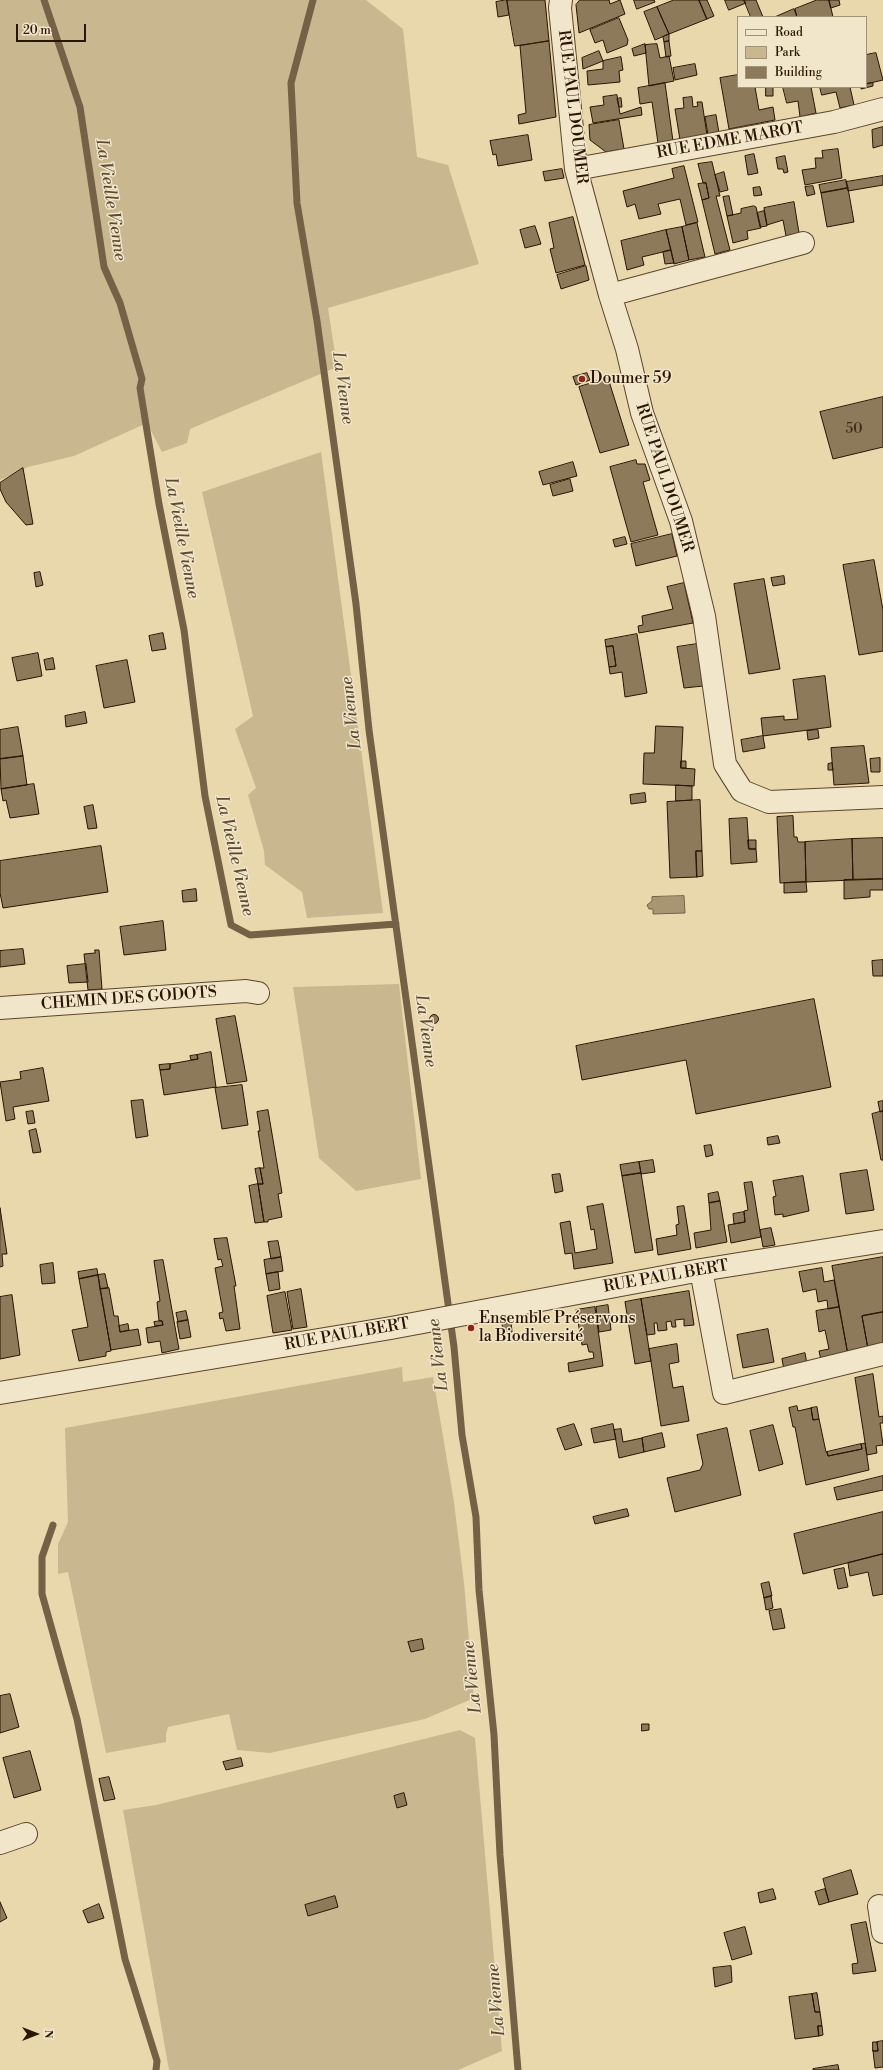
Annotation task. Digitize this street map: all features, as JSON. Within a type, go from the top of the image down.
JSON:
[{"type":"street","name":"RUE PAUL DOUMER","points":[[561,0],[560,16],[576,169],[610,295],[627,349],[642,413],[681,521],[704,616],[725,764],[742,791],[769,802],[883,797]]},
{"type":"street","name":"RUE EDME MAROT","points":[[576,169],[834,122],[883,109]]},
{"type":"street","points":[[610,295],[804,243]]},
{"type":"street","name":"CHEMIN DES GODOTS","points":[[0,1008],[246,991],[258,993]]},
{"type":"street","name":"RUE PAUL BERT","points":[[0,1393],[448,1318],[701,1270],[883,1240]]},
{"type":"street","points":[[701,1270],[724,1393],[883,1354]]},
{"type":"street","points":[[0,1843],[26,1834]]},
{"type":"street","points":[[879,1906],[883,1932]]},
{"type":"green space","points":[[0,0],[366,0],[403,29],[417,157],[448,165],[479,264],[328,308],[337,367],[190,429],[187,443],[162,452],[147,423],[74,456],[28,467],[0,480]]},
{"type":"green space","points":[[321,452],[383,913],[307,918],[302,892],[265,865],[264,851],[248,795],[256,788],[235,729],[253,716],[202,492]]},
{"type":"green space","points":[[399,984],[421,1179],[356,1191],[319,1158],[293,987]]},
{"type":"green space","points":[[402,1367],[403,1382],[433,1377],[454,1502],[464,1583],[474,1698],[425,1719],[270,1753],[237,1750],[229,1714],[168,1727],[166,1742],[106,1753],[68,1572],[58,1574],[58,1544],[68,1522],[65,1428]]},
{"type":"green space","points":[[460,1730],[475,1738],[502,2051],[458,2070],[169,2070],[123,1810],[156,1805]]},
{"type":"shaded area","points":[[684,896],[685,913],[653,914],[653,909],[649,909],[647,905],[652,901],[652,897]]},
{"type":"building","points":[[507,0],[509,15],[498,17],[496,2]]},
{"type":"building","points":[[507,0],[545,0],[549,41],[515,46]]},
{"type":"building","points":[[580,0],[609,0],[610,4],[620,0],[625,14],[579,33],[576,5]]},
{"type":"building","points":[[634,0],[654,0],[655,2],[637,9]]},
{"type":"building","points":[[674,0],[699,0],[707,19],[669,34],[657,7]]},
{"type":"building","points":[[699,0],[707,0],[714,16],[707,19]]},
{"type":"building","points":[[725,0],[744,0],[746,3],[729,10]]},
{"type":"building","points":[[744,0],[756,0],[763,16],[751,16]]},
{"type":"building","points":[[817,0],[829,0],[833,16],[797,16],[795,9]]},
{"type":"building","points":[[829,0],[839,0],[840,5],[831,8]]},
{"type":"building","points":[[657,7],[669,34],[655,40],[644,12]]},
{"type":"building","points":[[794,9],[797,16],[777,16]]},
{"type":"building","points":[[619,18],[628,40],[627,45],[607,53],[603,40],[595,43],[590,30]]},
{"type":"building","points":[[669,34],[669,41],[664,42],[663,37]]},
{"type":"building","points":[[549,41],[556,117],[519,124],[518,115],[526,113],[520,46]]},
{"type":"building","points":[[669,41],[671,56],[666,57],[664,42]]},
{"type":"building","points":[[645,44],[646,53],[634,56],[632,49]]},
{"type":"building","points":[[657,44],[660,58],[669,56],[674,81],[649,86],[645,45]]},
{"type":"building","points":[[599,51],[603,61],[583,69],[582,58]]},
{"type":"building","points":[[876,53],[883,80],[867,84],[867,55]]},
{"type":"building","points":[[621,57],[623,70],[619,71],[620,82],[588,85],[587,71],[603,69],[603,61]]},
{"type":"building","points":[[695,64],[697,75],[675,80],[673,68]]},
{"type":"building","points":[[737,75],[737,88],[755,88],[759,110],[773,107],[775,120],[729,129],[720,78]]},
{"type":"building","points":[[665,83],[673,141],[658,143],[652,102],[640,104],[638,88]]},
{"type":"building","points":[[873,83],[873,86],[867,88],[867,84]]},
{"type":"building","points":[[766,88],[773,88],[773,96],[766,96]]},
{"type":"building","points":[[783,88],[811,88],[816,113],[800,117],[798,101],[787,103]]},
{"type":"building","points":[[820,88],[850,88],[854,105],[840,108],[836,92],[822,95]]},
{"type":"building","points":[[617,95],[620,114],[641,107],[642,115],[593,123],[590,107],[604,105],[603,97]]},
{"type":"building","points":[[692,97],[693,107],[698,106],[697,102],[702,102],[707,135],[680,140],[675,109],[684,108],[683,98]]},
{"type":"building","points":[[621,98],[622,107],[619,107],[617,99]]},
{"type":"building","points":[[716,115],[719,133],[708,135],[705,117]]},
{"type":"building","points":[[619,120],[624,149],[606,152],[590,140],[589,125]]},
{"type":"building","points":[[883,127],[883,145],[873,148],[872,130]]},
{"type":"building","points":[[528,135],[532,160],[498,166],[496,154],[493,155],[490,141]]},
{"type":"building","points":[[838,149],[842,178],[805,185],[802,170],[816,168],[815,158],[823,158],[822,151]]},
{"type":"building","points":[[754,154],[758,173],[748,175],[745,156]]},
{"type":"building","points":[[785,156],[788,172],[784,173],[783,169],[778,169],[776,158]]},
{"type":"building","points":[[712,162],[720,196],[716,196],[730,250],[715,254],[702,200],[709,198],[706,183],[703,183],[698,164]]},
{"type":"building","points":[[684,166],[698,222],[686,225],[680,199],[658,204],[661,214],[639,219],[635,204],[627,207],[623,191],[674,178],[672,169]]},
{"type":"building","points":[[562,169],[564,178],[545,181],[543,172]]},
{"type":"building","points":[[724,172],[728,190],[720,192],[715,175]]},
{"type":"building","points":[[883,176],[883,185],[848,191],[846,182]]},
{"type":"building","points":[[846,180],[848,188],[821,193],[819,185]]},
{"type":"building","points":[[706,183],[709,198],[702,200],[698,184]]},
{"type":"building","points":[[813,186],[815,194],[807,196],[805,187]]},
{"type":"building","points":[[760,187],[762,195],[754,196],[753,188]]},
{"type":"building","points":[[848,188],[854,222],[827,227],[821,193]]},
{"type":"building","points":[[729,196],[733,215],[727,216],[723,197]]},
{"type":"building","points":[[794,202],[799,233],[786,236],[783,220],[767,225],[764,208]]},
{"type":"building","points":[[754,206],[756,207],[761,228],[747,231],[748,239],[733,243],[727,216],[741,213],[741,209]]},
{"type":"building","points":[[764,211],[767,226],[760,227],[757,213]]},
{"type":"building","points":[[573,217],[585,265],[556,273],[550,249],[554,248],[549,223]]},
{"type":"building","points":[[697,223],[705,257],[689,260],[682,227]]},
{"type":"building","points":[[535,226],[541,244],[525,248],[520,230]]},
{"type":"building","points":[[682,227],[689,260],[674,264],[666,230]]},
{"type":"building","points":[[666,230],[671,250],[642,257],[644,265],[627,270],[621,241]]},
{"type":"building","points":[[671,250],[674,263],[665,264],[663,252]]},
{"type":"building","points":[[586,266],[589,280],[561,289],[557,275]]},
{"type":"building","name":"Doumer 59","points":[[587,373],[590,380],[576,385],[573,377]]},
{"type":"building","points":[[608,378],[629,445],[600,453],[579,387]]},
{"type":"building","points":[[883,397],[883,447],[833,459],[820,412]]},
{"type":"building","points":[[636,460],[637,464],[645,464],[650,480],[643,482],[658,535],[631,542],[610,467]]},
{"type":"building","points":[[573,462],[577,476],[543,485],[539,472]]},
{"type":"building","points":[[23,468],[33,524],[26,525],[6,502],[0,489],[0,483]]},
{"type":"building","points":[[570,479],[573,491],[553,496],[550,485]]},
{"type":"building","points":[[672,534],[677,556],[636,566],[631,544]]},
{"type":"building","points":[[625,537],[627,544],[615,547],[613,540]]},
{"type":"building","points":[[874,560],[883,610],[883,651],[859,655],[843,565]]},
{"type":"building","points":[[40,572],[43,585],[36,587],[34,573]]},
{"type":"building","points":[[784,576],[785,584],[773,586],[771,578]]},
{"type":"building","points":[[764,579],[780,669],[749,674],[734,584]]},
{"type":"building","points":[[684,583],[693,623],[639,633],[638,626],[643,625],[642,616],[673,609],[667,587]]},
{"type":"building","points":[[163,633],[166,649],[152,651],[149,636]]},
{"type":"building","points":[[637,634],[647,693],[625,697],[622,672],[610,674],[609,667],[616,666],[613,646],[606,647],[605,640]]},
{"type":"building","points":[[697,644],[703,686],[684,688],[677,647]]},
{"type":"building","points":[[613,646],[616,666],[609,667],[606,647]]},
{"type":"building","points":[[38,653],[42,676],[17,681],[12,658]]},
{"type":"building","points":[[53,658],[55,669],[46,670],[44,660]]},
{"type":"building","points":[[127,660],[135,702],[104,708],[96,666]]},
{"type":"building","points":[[825,676],[831,727],[763,736],[761,718],[784,716],[784,720],[798,719],[793,680]]},
{"type":"building","points":[[85,712],[87,723],[66,727],[65,716]]},
{"type":"building","points":[[656,726],[683,727],[681,768],[695,769],[694,786],[643,784],[644,753],[654,753]]},
{"type":"building","points":[[18,727],[23,756],[0,759],[0,730]]},
{"type":"building","points":[[818,730],[819,738],[808,740],[807,731]]},
{"type":"building","points":[[763,736],[765,748],[743,752],[741,740]]},
{"type":"building","points":[[864,746],[869,783],[834,785],[831,748]]},
{"type":"building","points":[[23,756],[27,785],[1,789],[0,759]]},
{"type":"building","points":[[880,758],[880,772],[871,772],[870,759]]},
{"type":"building","points":[[681,761],[686,761],[686,768],[681,768]]},
{"type":"building","points":[[832,763],[833,770],[828,770],[828,764]]},
{"type":"building","points":[[34,784],[39,814],[10,818],[6,800],[3,801],[1,789]]},
{"type":"building","points":[[676,785],[692,786],[692,800],[676,801]]},
{"type":"building","points":[[645,793],[646,802],[631,804],[630,795]]},
{"type":"building","points":[[700,800],[702,851],[696,851],[697,877],[670,878],[667,802]]},
{"type":"building","points":[[93,805],[97,828],[88,829],[84,807]]},
{"type":"building","points":[[793,816],[794,837],[797,837],[798,842],[805,842],[806,882],[780,883],[777,817]]},
{"type":"building","points":[[747,818],[749,849],[756,849],[757,862],[731,864],[729,819]]},
{"type":"building","points":[[883,838],[883,879],[853,880],[852,839]]},
{"type":"building","points":[[852,839],[853,880],[806,882],[805,842]]},
{"type":"building","points":[[748,840],[756,840],[756,849],[749,849]]},
{"type":"building","points":[[101,846],[108,892],[3,908],[0,893],[0,861]]},
{"type":"building","points":[[696,851],[702,851],[703,876],[697,877]]},
{"type":"building","points":[[883,879],[883,890],[870,890],[870,897],[844,899],[844,880]]},
{"type":"building","points":[[806,882],[807,892],[784,893],[784,883]]},
{"type":"building","points":[[196,889],[197,901],[183,902],[182,891]]},
{"type":"building","points":[[163,921],[166,950],[124,955],[120,927]]},
{"type":"building","points":[[23,949],[25,964],[0,967],[0,951]]},
{"type":"building","points":[[95,950],[99,950],[102,989],[88,990],[84,954],[95,953]]},
{"type":"building","points":[[883,960],[883,976],[873,976],[872,961]]},
{"type":"building","points":[[86,964],[88,982],[69,983],[67,966]]},
{"type":"building","points":[[814,999],[831,1087],[696,1114],[686,1060],[582,1080],[576,1046]]},
{"type":"building","points":[[432,1015],[436,1015],[438,1019],[436,1023],[432,1023],[430,1021],[430,1017]]},
{"type":"building","points":[[235,1016],[247,1081],[227,1084],[216,1019]]},
{"type":"building","points":[[211,1052],[216,1087],[164,1095],[160,1070],[170,1069],[170,1064],[198,1059],[197,1055]]},
{"type":"building","points":[[197,1055],[198,1059],[191,1060],[190,1056]]},
{"type":"building","points":[[170,1064],[170,1069],[160,1070],[159,1065]]},
{"type":"building","points":[[43,1068],[49,1101],[13,1107],[15,1119],[6,1121],[0,1082],[21,1079],[20,1072]]},
{"type":"building","points":[[242,1085],[248,1125],[222,1129],[215,1088]]},
{"type":"building","points":[[143,1100],[148,1136],[136,1138],[131,1101]]},
{"type":"building","points":[[883,1101],[883,1111],[880,1112],[878,1102]]},
{"type":"building","points":[[268,1110],[282,1193],[278,1194],[282,1217],[264,1222],[258,1184],[263,1184],[260,1168],[264,1168],[258,1131],[260,1131],[257,1112]]},
{"type":"building","points":[[33,1111],[35,1123],[28,1124],[26,1112]]},
{"type":"building","points":[[883,1111],[883,1160],[881,1160],[872,1114]]},
{"type":"building","points":[[36,1129],[41,1152],[33,1153],[29,1131]]},
{"type":"building","points":[[778,1136],[780,1143],[768,1145],[767,1138]]},
{"type":"building","points":[[711,1145],[713,1155],[706,1157],[704,1146]]},
{"type":"building","points":[[653,1160],[655,1172],[641,1174],[639,1162]]},
{"type":"building","points":[[639,1162],[641,1173],[622,1176],[620,1165]]},
{"type":"building","points":[[260,1168],[263,1184],[258,1184],[255,1169]]},
{"type":"building","points":[[867,1170],[874,1210],[846,1214],[840,1174]]},
{"type":"building","points":[[641,1173],[653,1250],[635,1253],[622,1176]]},
{"type":"building","points":[[560,1174],[563,1191],[555,1193],[552,1175]]},
{"type":"building","points":[[803,1176],[809,1211],[783,1217],[783,1214],[775,1215],[773,1197],[776,1196],[773,1181]]},
{"type":"building","points":[[752,1182],[761,1237],[731,1243],[728,1225],[745,1222],[744,1211],[748,1210],[744,1183]]},
{"type":"building","points":[[258,1184],[264,1222],[255,1223],[249,1186]]},
{"type":"building","points":[[718,1192],[720,1201],[709,1203],[708,1194]]},
{"type":"building","points":[[720,1201],[727,1242],[696,1248],[694,1233],[711,1230],[709,1203]]},
{"type":"building","points":[[603,1204],[613,1263],[574,1269],[572,1253],[565,1254],[560,1223],[570,1221],[575,1253],[597,1249],[594,1229],[591,1230],[587,1207]]},
{"type":"building","points":[[684,1206],[691,1249],[658,1255],[656,1239],[677,1235],[676,1225],[679,1224],[677,1207]]},
{"type":"building","points":[[0,1208],[7,1254],[2,1254],[3,1266],[0,1267]]},
{"type":"building","points":[[744,1212],[745,1222],[734,1224],[733,1214]]},
{"type":"building","points":[[771,1228],[775,1245],[763,1247],[760,1230]]},
{"type":"building","points":[[227,1238],[236,1286],[234,1286],[240,1329],[226,1331],[223,1318],[220,1319],[219,1313],[223,1312],[215,1268],[223,1266],[221,1259],[218,1260],[214,1239]]},
{"type":"building","points":[[278,1241],[281,1257],[271,1259],[268,1242]]},
{"type":"building","points":[[281,1257],[283,1271],[266,1274],[264,1260]]},
{"type":"building","points":[[883,1257],[883,1312],[862,1316],[868,1349],[848,1355],[832,1266]]},
{"type":"building","points":[[163,1260],[179,1349],[162,1353],[160,1341],[148,1343],[146,1328],[163,1325],[162,1321],[159,1321],[157,1302],[160,1301],[154,1261]]},
{"type":"building","points":[[53,1263],[55,1283],[42,1284],[40,1265]]},
{"type":"building","points":[[822,1268],[824,1282],[834,1280],[839,1307],[828,1309],[827,1300],[818,1302],[816,1289],[803,1292],[799,1272]]},
{"type":"building","points":[[97,1269],[98,1275],[79,1279],[78,1272]]},
{"type":"building","points":[[278,1272],[280,1289],[269,1291],[266,1274]]},
{"type":"building","points":[[105,1274],[108,1288],[100,1289],[98,1275]]},
{"type":"building","points":[[98,1275],[111,1351],[106,1352],[106,1356],[79,1361],[72,1330],[88,1327],[79,1279]]},
{"type":"building","points":[[109,1288],[114,1316],[118,1316],[120,1332],[138,1329],[141,1345],[111,1350],[100,1289]]},
{"type":"building","points":[[301,1289],[307,1327],[293,1329],[287,1292]]},
{"type":"building","points":[[689,1291],[694,1325],[684,1326],[684,1319],[675,1320],[676,1327],[672,1327],[671,1321],[666,1322],[667,1330],[658,1331],[657,1323],[654,1323],[655,1334],[647,1335],[641,1299]]},
{"type":"building","points":[[285,1292],[292,1330],[273,1333],[267,1296]]},
{"type":"building","points":[[12,1295],[20,1355],[0,1359],[0,1297]]},
{"type":"building","points":[[641,1299],[651,1361],[635,1364],[625,1302]]},
{"type":"building","points":[[608,1305],[611,1330],[599,1332],[596,1307]]},
{"type":"building","points":[[595,1307],[603,1366],[569,1372],[568,1363],[594,1358],[593,1352],[589,1352],[587,1344],[582,1345],[576,1310]]},
{"type":"building","points":[[839,1307],[848,1355],[821,1360],[819,1351],[829,1349],[825,1330],[819,1332],[816,1311]]},
{"type":"building","points":[[186,1311],[188,1320],[178,1322],[176,1313]]},
{"type":"building","points":[[883,1312],[883,1346],[868,1349],[862,1316]]},
{"type":"building","points":[[188,1320],[191,1337],[180,1339],[177,1322]]},
{"type":"building","points":[[162,1321],[163,1325],[155,1326],[154,1322]]},
{"type":"building","points":[[511,1322],[512,1332],[503,1334],[502,1323]]},
{"type":"building","points":[[128,1324],[129,1330],[120,1332],[119,1326]]},
{"type":"building","points":[[768,1329],[774,1362],[743,1368],[737,1335]]},
{"type":"building","points":[[677,1344],[679,1362],[669,1364],[673,1388],[683,1386],[689,1421],[661,1426],[649,1349]]},
{"type":"building","points":[[805,1353],[807,1364],[784,1370],[782,1359]]},
{"type":"building","points":[[873,1374],[879,1417],[883,1416],[883,1423],[880,1423],[883,1445],[876,1446],[877,1453],[867,1455],[855,1378]]},
{"type":"building","points":[[797,1406],[798,1411],[811,1408],[813,1420],[819,1419],[828,1456],[862,1449],[861,1444],[865,1443],[869,1470],[806,1485],[795,1427],[793,1427],[789,1408]]},
{"type":"building","points":[[817,1407],[819,1419],[813,1420],[811,1408]]},
{"type":"building","points":[[574,1424],[582,1445],[565,1450],[557,1429]]},
{"type":"building","points":[[613,1424],[616,1439],[594,1443],[591,1429]]},
{"type":"building","points":[[773,1425],[783,1464],[759,1471],[750,1431]]},
{"type":"building","points":[[727,1428],[741,1495],[675,1512],[667,1478],[700,1470],[703,1464],[697,1435]]},
{"type":"building","points":[[621,1429],[623,1442],[642,1438],[644,1452],[619,1458],[614,1430]]},
{"type":"building","points":[[662,1433],[665,1447],[644,1452],[642,1438]]},
{"type":"building","points":[[861,1444],[862,1449],[828,1456],[827,1452]]},
{"type":"building","points":[[883,1476],[883,1490],[837,1500],[834,1488]]},
{"type":"building","points":[[627,1509],[629,1516],[595,1524],[593,1517]]},
{"type":"building","points":[[883,1512],[883,1554],[803,1574],[794,1534]]},
{"type":"building","points":[[883,1554],[883,1594],[873,1596],[868,1572],[850,1576],[848,1563]]},
{"type":"building","points":[[844,1568],[848,1587],[838,1589],[834,1570]]},
{"type":"building","points":[[769,1582],[772,1596],[764,1598],[761,1584]]},
{"type":"building","points":[[771,1596],[773,1608],[766,1610],[764,1598]]},
{"type":"building","points":[[781,1609],[785,1628],[773,1630],[769,1611]]},
{"type":"building","points":[[422,1639],[424,1649],[411,1652],[408,1642]]},
{"type":"building","points":[[10,1694],[19,1727],[0,1733],[0,1696]]},
{"type":"building","points":[[642,1724],[649,1724],[649,1730],[642,1731]]},
{"type":"building","points":[[30,1751],[41,1790],[14,1798],[3,1758]]},
{"type":"building","points":[[241,1758],[243,1766],[226,1770],[223,1762]]},
{"type":"building","points":[[109,1777],[115,1799],[104,1801],[99,1779]]},
{"type":"building","points":[[404,1793],[407,1805],[397,1808],[394,1796]]},
{"type":"building","points":[[851,1870],[858,1894],[829,1902],[823,1879]]},
{"type":"building","points":[[773,1889],[776,1899],[760,1903],[758,1893]]},
{"type":"building","points":[[825,1889],[829,1902],[819,1905],[815,1892]]},
{"type":"building","points":[[335,1896],[338,1907],[308,1916],[305,1905]]},
{"type":"building","points":[[0,1902],[7,1918],[0,1922]]},
{"type":"building","points":[[99,1904],[104,1918],[88,1923],[83,1911]]},
{"type":"building","points":[[866,1922],[876,1971],[853,1974],[852,1964],[858,1963],[851,1925]]},
{"type":"building","points":[[745,1927],[752,1954],[732,1960],[724,1933]]},
{"type":"building","points":[[731,1966],[732,1982],[715,1987],[713,1968]]},
{"type":"building","points":[[817,1993],[820,2012],[815,2012],[812,1994]]},
{"type":"building","points":[[812,1994],[815,2012],[820,2012],[822,2026],[818,2026],[819,2036],[795,2039],[789,1997]]},
{"type":"building","points":[[818,2026],[822,2026],[823,2035],[819,2036]]},
{"type":"building","points":[[883,2041],[883,2067],[875,2068],[873,2051],[878,2051],[877,2042]]},
{"type":"building","points":[[873,2042],[877,2042],[878,2051],[873,2051]]},
{"type":"building","points":[[838,2065],[839,2070],[813,2070],[813,2069]]},
{"type":"waterway","name":"La Vieille Vienne","points":[[44,0],[80,107],[104,267],[120,303],[142,379],[140,388],[159,504],[184,630],[205,796],[231,925],[250,935],[396,924]]},
{"type":"waterway","name":"La Vienne","points":[[313,0],[291,83],[297,203],[317,321],[356,604],[369,730],[454,1347],[462,1435],[476,1517],[479,1590],[494,1735],[500,1855],[518,2070]]},
{"type":"waterway","points":[[53,1525],[42,1557],[42,1594],[77,1719],[125,1959],[157,2061],[156,2070]]},
{"type":"place","name":"Doumer 59","points":[[582,379]]},
{"type":"place","name":"Ensemble Préservons la Biodiversité","points":[[471,1328]]}]
